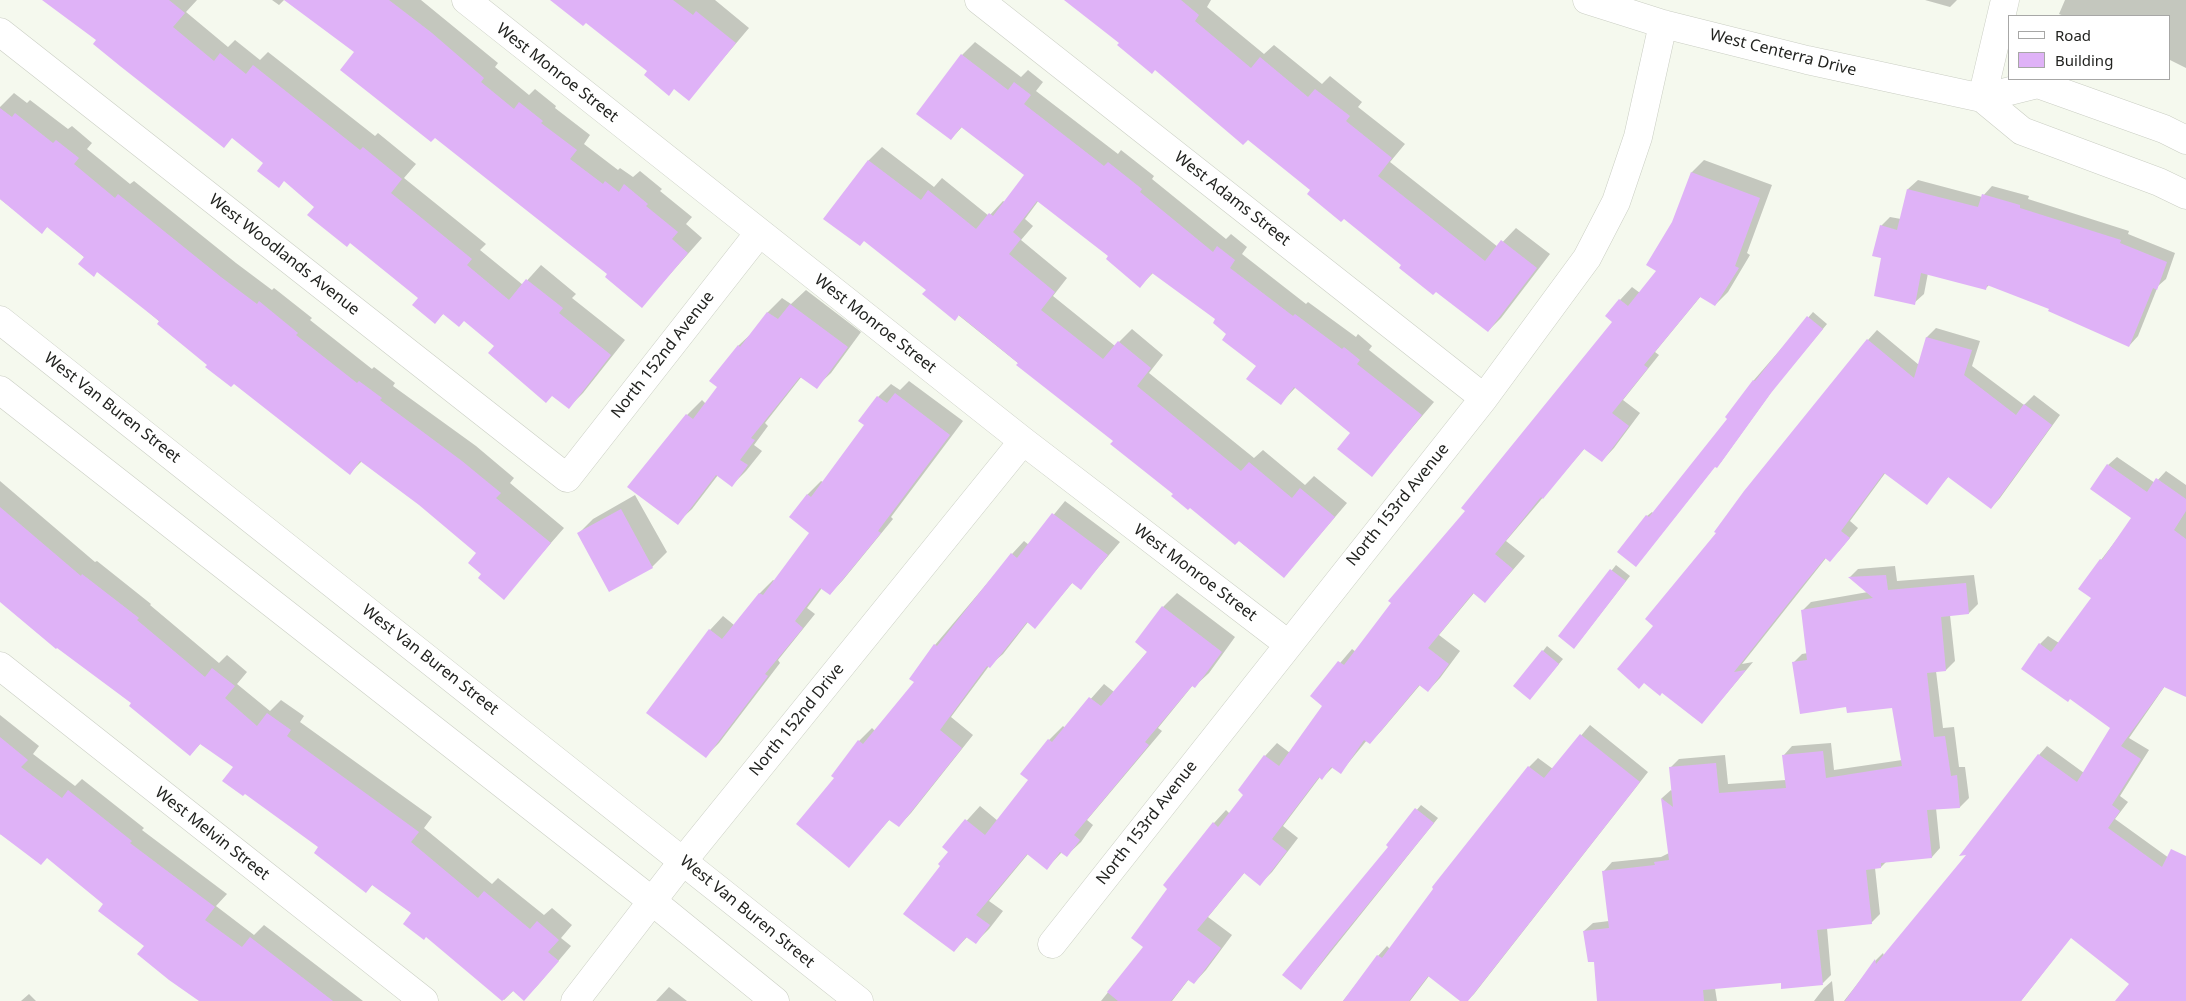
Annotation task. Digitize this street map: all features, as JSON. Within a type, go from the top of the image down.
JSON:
[{"type":"street","name":"West Monroe Street","points":[[466,0],[1023,441],[1288,644]]},
{"type":"street","name":"West Adams Street","points":[[979,0],[1484,398]]},
{"type":"street","name":"West Centerra Drive","points":[[1587,0],[1663,24],[1807,60],[1982,98],[2038,84],[2164,129],[2186,140]]},
{"type":"street","points":[[1982,98],[2005,0]]},
{"type":"street","name":"North 153rd Avenue","points":[[1052,944],[1484,398],[1587,258],[1616,202],[1638,137],[1663,24]]},
{"type":"street","name":"West Woodlands Avenue","points":[[0,32],[568,478]]},
{"type":"street","name":"West Centerra Drive","points":[[1982,98],[2022,131],[2159,182],[2186,195]]},
{"type":"street","name":"North 152nd Avenue","points":[[568,478],[759,233]]},
{"type":"street","name":"West Van Buren Street","points":[[0,320],[859,1001]]},
{"type":"street","points":[[0,390],[652,901],[775,1001]]},
{"type":"street","name":"North 152nd Drive","points":[[575,1001],[683,861],[1023,441]]},
{"type":"street","name":"West Melvin Street","points":[[0,666],[424,1001]]},
{"type":"building","points":[[42,0],[169,0],[185,13],[173,27],[214,61],[220,53],[246,74],[253,65],[360,150],[363,147],[402,179],[391,193],[472,259],[467,265],[509,300],[526,279],[563,308],[559,313],[611,355],[569,409],[552,396],[546,403],[488,353],[494,346],[464,321],[459,327],[443,314],[435,324],[412,305],[418,298],[350,243],[347,247],[307,215],[314,207],[284,181],[279,188],[257,171],[263,163],[232,138],[224,148],[93,44],[96,40]]},
{"type":"building","points":[[284,0],[389,0],[432,33],[484,78],[481,82],[514,109],[519,102],[543,121],[541,123],[577,150],[570,159],[603,184],[605,181],[619,192],[624,184],[648,204],[646,206],[678,232],[672,239],[688,253],[642,308],[605,277],[607,274],[435,138],[431,142],[340,70],[354,52]]},
{"type":"building","points":[[550,0],[673,0],[693,15],[696,11],[736,43],[689,101],[674,89],[669,96],[644,75],[647,71],[586,23],[583,26]]},
{"type":"building","points":[[1064,0],[1181,0],[1199,15],[1195,21],[1251,68],[1260,57],[1308,97],[1315,89],[1350,116],[1346,121],[1392,158],[1378,176],[1485,261],[1501,240],[1537,268],[1488,332],[1436,292],[1433,295],[1399,268],[1401,265],[1344,219],[1341,222],[1307,194],[1310,190],[1248,140],[1243,145],[1155,70],[1152,74],[1117,45],[1119,43]]},
{"type":"building","points":[[961,54],[1008,90],[1014,82],[1031,95],[1024,104],[1104,166],[1108,162],[1142,189],[1140,192],[1213,252],[1217,246],[1235,260],[1230,268],[1293,316],[1295,314],[1342,349],[1344,347],[1360,360],[1357,364],[1422,415],[1372,477],[1337,449],[1350,433],[1294,387],[1281,405],[1246,379],[1256,366],[1222,340],[1226,334],[1213,323],[1215,319],[1152,273],[1140,288],[1106,259],[1108,256],[1037,201],[1013,232],[1021,239],[1009,254],[1055,292],[1041,310],[1103,359],[1118,341],[1151,368],[1137,386],[1241,471],[1249,462],[1292,498],[1300,488],[1335,517],[1284,578],[1239,541],[1235,545],[1190,508],[1188,510],[1171,496],[1173,494],[1110,444],[1113,441],[1016,365],[1018,363],[959,315],[955,321],[922,294],[926,290],[864,241],[860,246],[823,219],[868,160],[921,200],[928,190],[976,229],[989,213],[993,216],[1024,175],[961,127],[951,140],[916,114]]},
{"type":"building","points":[[0,108],[12,117],[15,113],[53,143],[56,140],[79,158],[74,164],[115,198],[118,194],[221,277],[257,304],[259,301],[298,333],[296,335],[357,383],[359,381],[382,398],[380,400],[462,461],[501,493],[496,498],[551,543],[504,600],[478,578],[481,574],[468,563],[476,553],[419,505],[360,461],[350,475],[234,384],[231,387],[205,367],[207,365],[157,324],[159,321],[97,272],[94,277],[78,264],[84,257],[47,227],[42,234],[0,199]]},
{"type":"building","points":[[1691,172],[1760,198],[1735,266],[1739,268],[1715,306],[1700,297],[1644,365],[1648,368],[1612,413],[1629,426],[1602,462],[1584,449],[1543,499],[1541,497],[1495,554],[1513,569],[1485,603],[1473,593],[1428,648],[1449,664],[1428,692],[1419,685],[1370,744],[1364,740],[1341,774],[1331,767],[1322,780],[1319,777],[1272,839],[1287,851],[1260,886],[1244,873],[1197,930],[1221,948],[1194,984],[1188,980],[1171,1001],[1118,1001],[1107,992],[1143,947],[1131,938],[1167,889],[1163,885],[1213,822],[1218,827],[1243,795],[1238,790],[1264,755],[1279,766],[1322,706],[1310,696],[1338,661],[1344,665],[1391,603],[1388,601],[1465,511],[1461,508],[1612,322],[1605,316],[1619,299],[1628,306],[1656,271],[1646,265],[1672,222]]},
{"type":"building","points":[[1907,189],[1978,207],[1982,194],[2121,240],[2120,243],[2167,262],[2157,290],[2153,288],[2129,347],[2048,311],[2049,309],[1987,285],[1986,290],[1921,273],[1915,305],[1874,296],[1881,258],[1872,256],[1880,225],[1897,230]]},
{"type":"building","points":[[790,304],[848,347],[817,389],[800,377],[751,438],[755,440],[740,460],[748,465],[732,487],[716,475],[678,525],[627,487],[686,414],[693,419],[717,387],[709,381],[738,345],[740,347],[767,312],[778,319]]},
{"type":"building","points":[[1807,316],[1823,329],[1771,393],[1717,468],[1715,467],[1636,567],[1617,552],[1646,515],[1649,517],[1727,419],[1725,417],[1753,380],[1755,381]]},
{"type":"building","points":[[1926,337],[1972,350],[1964,375],[2016,415],[2024,404],[2052,425],[1991,509],[1948,477],[1927,505],[1884,473],[1841,531],[1850,538],[1830,562],[1825,558],[1798,591],[1734,672],[1746,670],[1702,724],[1662,693],[1660,696],[1644,683],[1639,689],[1617,669],[1653,626],[1645,619],[1716,533],[1714,532],[1744,491],[1867,339],[1914,378]]},
{"type":"building","points":[[895,393],[950,435],[878,531],[881,533],[830,595],[820,588],[795,621],[803,628],[765,674],[768,676],[706,758],[646,713],[709,629],[722,639],[759,593],[763,595],[809,533],[789,517],[807,494],[811,497],[864,425],[858,421],[877,396],[887,403]]},
{"type":"building","points":[[2107,464],[2147,492],[2156,478],[2186,499],[2186,511],[2174,530],[2186,539],[2186,697],[2164,687],[2121,746],[2141,759],[2112,805],[2120,811],[2108,828],[2162,867],[2171,849],[2186,856],[2186,1001],[2115,1001],[2129,984],[2071,938],[2021,1001],[1845,1001],[1875,959],[1876,964],[1966,855],[1959,856],[2038,754],[2077,782],[2110,728],[2070,699],[2068,702],[2021,669],[2039,643],[2051,652],[2091,598],[2078,589],[2100,559],[2102,560],[2131,518],[2090,489]]},
{"type":"building","points":[[0,507],[81,576],[82,574],[139,618],[137,620],[205,677],[212,668],[235,686],[225,698],[257,726],[267,713],[291,730],[287,736],[419,832],[411,842],[478,898],[484,891],[530,929],[537,921],[559,940],[548,952],[559,961],[524,1001],[513,991],[502,1001],[426,937],[424,940],[403,924],[411,913],[372,885],[366,893],[314,853],[318,847],[245,794],[243,796],[222,781],[233,767],[200,744],[190,756],[129,706],[131,703],[56,649],[0,602]]},
{"type":"building","points":[[621,509],[653,568],[609,592],[577,533]]},
{"type":"building","points":[[1052,513],[1108,555],[1081,590],[1072,583],[1035,629],[1027,622],[990,668],[987,666],[940,730],[962,748],[899,827],[889,820],[849,868],[796,824],[834,778],[831,776],[858,740],[863,744],[914,682],[909,679],[934,644],[937,646],[1011,553],[1017,558]]},
{"type":"building","points":[[1610,569],[1626,581],[1574,649],[1558,636]]},
{"type":"building","points":[[1886,575],[1888,590],[1966,583],[1969,614],[1941,617],[1946,671],[1927,673],[1934,737],[1945,736],[1951,776],[1957,775],[1960,808],[1927,810],[1932,858],[1881,863],[1881,868],[1866,870],[1872,924],[1817,930],[1823,985],[1781,989],[1781,983],[1703,990],[1704,1001],[1597,1001],[1594,962],[1588,962],[1583,931],[1609,928],[1602,871],[1655,865],[1654,862],[1669,860],[1661,798],[1673,807],[1669,767],[1716,763],[1719,793],[1786,788],[1782,755],[1823,751],[1826,778],[1902,766],[1892,708],[1847,713],[1846,707],[1800,714],[1792,662],[1807,660],[1801,610],[1873,598],[1848,577]]},
{"type":"building","points":[[1162,606],[1222,652],[1195,688],[1192,686],[1145,742],[1149,745],[1074,835],[1080,840],[1067,857],[1060,852],[1047,870],[1027,854],[976,915],[990,925],[976,944],[966,937],[954,952],[903,914],[940,866],[938,864],[948,852],[942,847],[965,819],[985,835],[1028,780],[1020,774],[1048,739],[1052,742],[1089,697],[1101,706],[1147,652],[1135,642]]},
{"type":"building","points":[[1542,650],[1559,664],[1530,700],[1513,686]]},
{"type":"building","points":[[1580,734],[1640,782],[1468,1001],[1460,1001],[1428,976],[1409,1001],[1343,1001],[1377,955],[1382,958],[1433,889],[1432,887],[1528,766],[1544,778]]},
{"type":"building","points":[[0,737],[28,760],[21,767],[62,798],[68,790],[132,841],[130,843],[215,907],[205,920],[242,947],[250,937],[333,1001],[199,1001],[169,980],[137,954],[144,946],[98,911],[103,904],[47,858],[41,865],[0,834]]},
{"type":"building","points":[[1415,808],[1434,823],[1329,952],[1301,990],[1282,975],[1388,847],[1386,845]]}]
